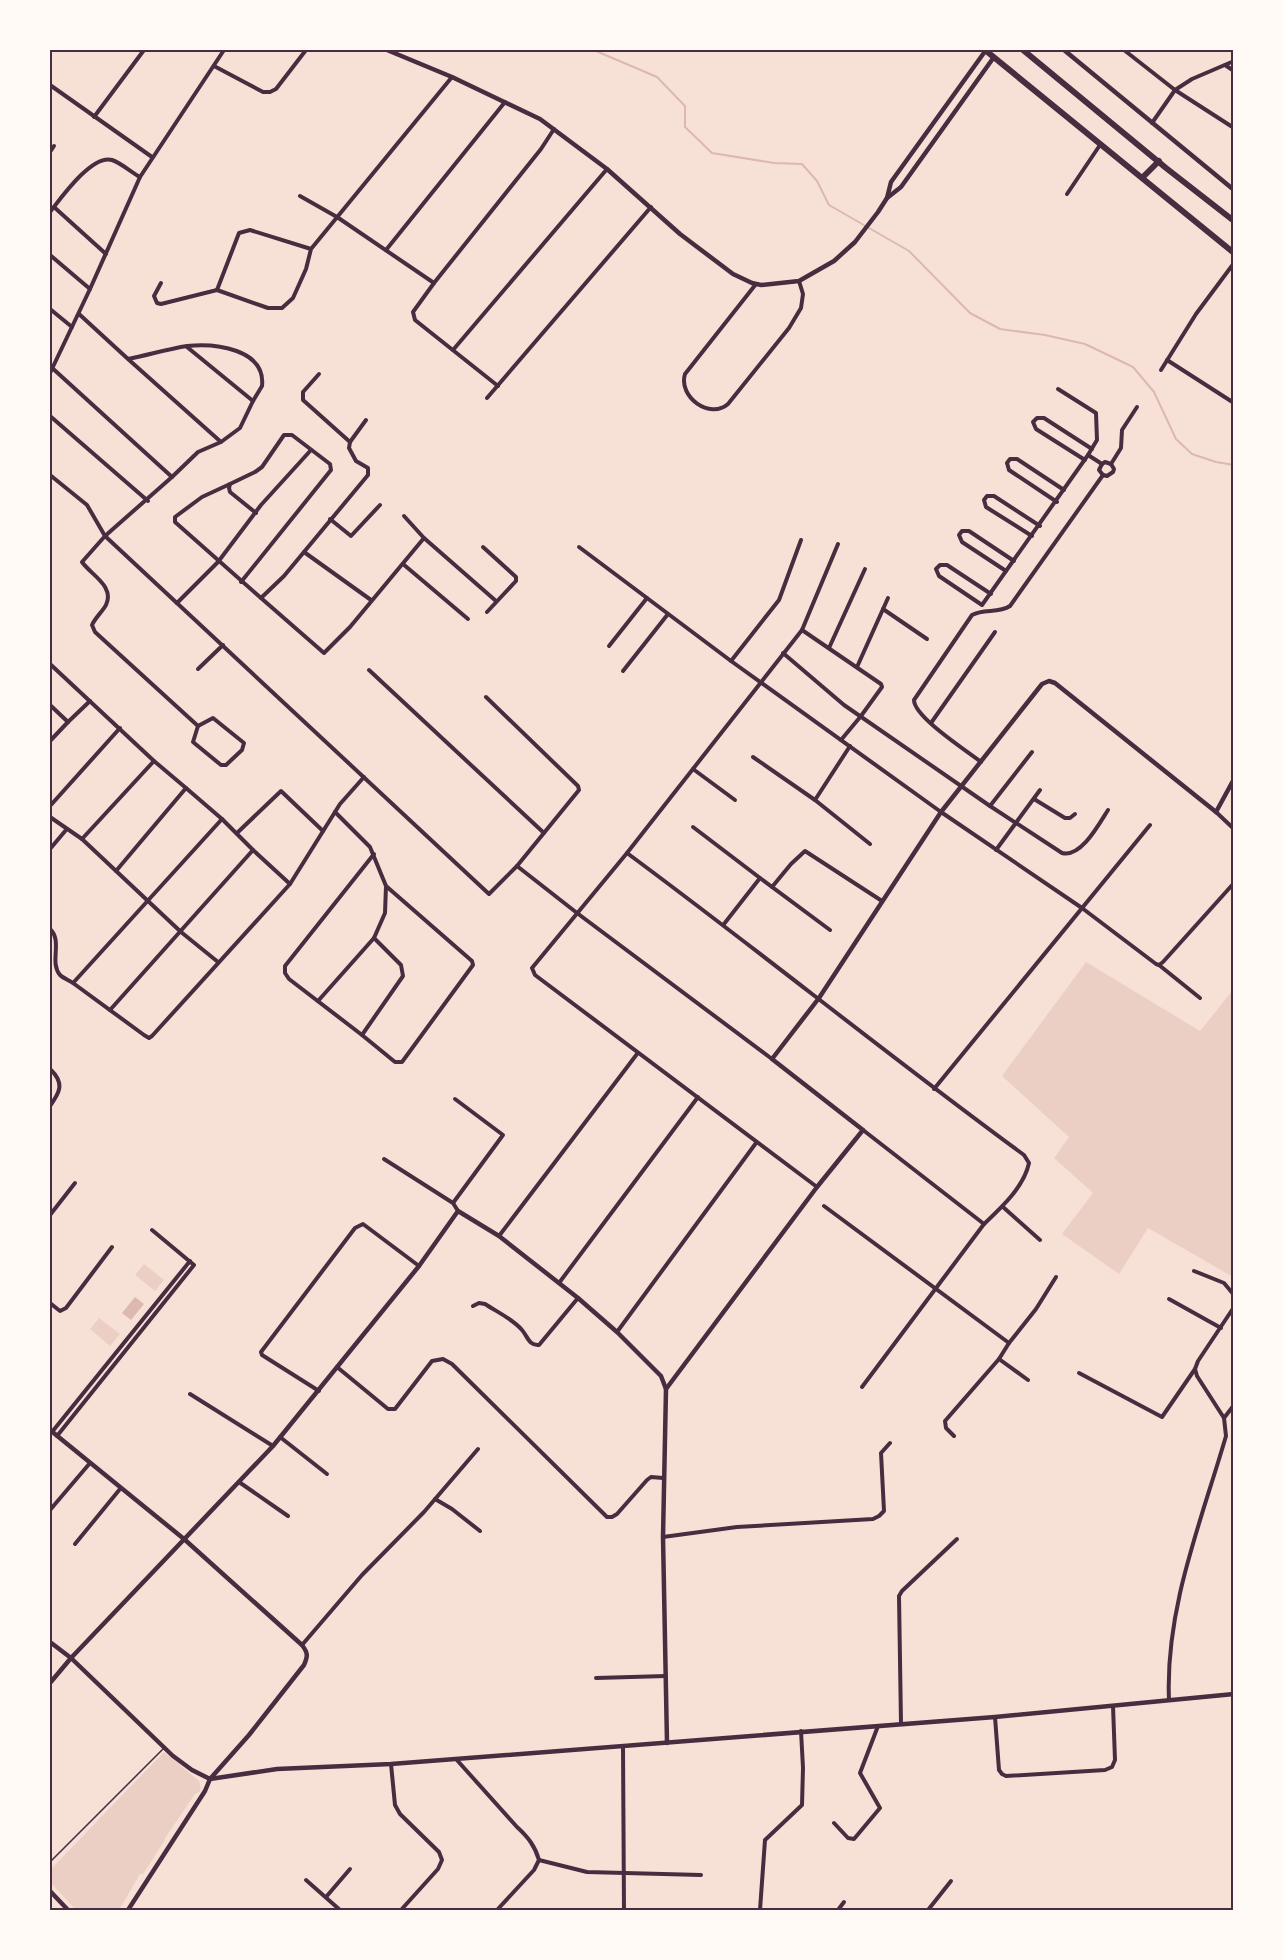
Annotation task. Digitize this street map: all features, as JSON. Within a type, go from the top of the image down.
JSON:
[{"type":"highway","points":[[985,50],[1143,177],[1233,253]]},
{"type":"highway","points":[[1023,50],[1233,220]]},
{"type":"highway","points":[[1143,177],[1159,161]]},
{"type":"street","points":[[94,117],[144,50]]},
{"type":"street","points":[[172,477],[50,369],[79,314],[140,177],[224,50]]},
{"type":"street","points":[[214,66],[263,92],[270,92],[276,90],[306,50]]},
{"type":"street","points":[[387,50],[452,77],[540,119],[607,169],[680,234],[744,282],[756,284],[800,281],[834,261],[855,242],[887,198],[891,182],[985,50]]},
{"type":"street","points":[[1064,50],[1233,190]]},
{"type":"street","points":[[1124,50],[1175,90],[1233,128]]},
{"type":"street","points":[[887,198],[901,187],[994,57]]},
{"type":"street","points":[[1152,123],[1175,90],[1192,79],[1233,61]]},
{"type":"street","points":[[1225,65],[1233,70]]},
{"type":"street","points":[[161,283],[154,296],[155,301],[161,304],[217,290],[267,308],[282,308],[293,298],[306,269],[311,249],[403,140],[452,77]]},
{"type":"street","points":[[50,85],[152,157]]},
{"type":"street","points":[[386,250],[505,102]]},
{"type":"street","points":[[498,386],[415,320],[413,312],[541,149],[554,129]]},
{"type":"street","points":[[1067,194],[1101,143]]},
{"type":"street","points":[[50,152],[54,146]]},
{"type":"street","points":[[50,212],[91,165],[101,160],[111,160],[140,177]]},
{"type":"street","points":[[453,350],[607,169]]},
{"type":"street","points":[[300,195],[337,217],[434,283]]},
{"type":"street","points":[[54,207],[106,254]]},
{"type":"street","points":[[487,398],[651,207]]},
{"type":"street","points":[[217,290],[239,233],[243,231],[250,230],[311,249]]},
{"type":"street","points":[[50,255],[90,290]]},
{"type":"street","points":[[1161,370],[1196,314],[1233,263]]},
{"type":"street","points":[[756,284],[685,374],[683,381],[691,398],[704,408],[713,411],[722,410],[789,328],[801,308],[803,294],[800,281]]},
{"type":"street","points":[[50,309],[72,327]]},
{"type":"street","points":[[79,314],[221,442]]},
{"type":"street","points":[[128,359],[187,346],[209,346],[223,348],[253,359],[261,369],[262,386],[243,423],[221,442],[198,452],[148,501],[105,536],[82,562],[104,583],[107,591],[105,606],[92,625],[95,632],[198,726]]},
{"type":"street","points":[[187,346],[253,400]]},
{"type":"street","points":[[1167,360],[1233,403]]},
{"type":"street","points":[[319,374],[303,392],[303,400],[351,442]]},
{"type":"street","points":[[991,594],[947,565],[940,565],[936,569],[939,576],[982,605],[991,594],[1057,502],[1097,440],[1096,413],[1058,389]]},
{"type":"street","points":[[1111,464],[1121,447],[1122,430],[1137,407]]},
{"type":"street","points":[[50,416],[148,501]]},
{"type":"street","points":[[1085,460],[1036,429],[1033,422],[1037,418],[1044,418],[1092,449]]},
{"type":"street","points":[[261,598],[284,576],[369,472],[368,468],[352,456],[349,448],[366,420]]},
{"type":"street","points":[[241,582],[331,470],[330,465],[292,435],[284,435],[262,467],[202,497],[174,520],[218,562],[241,582],[261,598],[324,653],[350,627],[424,538]]},
{"type":"street","points":[[177,603],[218,562],[256,513],[311,450]]},
{"type":"street","points":[[1088,455],[1102,464],[1105,462],[1111,464],[1113,472],[1107,476],[1102,475]]},
{"type":"street","points":[[1057,502],[1009,470],[1006,463],[1010,459],[1017,459],[1064,490]]},
{"type":"street","points":[[1102,464],[1100,470],[1102,475]]},
{"type":"street","points":[[50,475],[87,506],[105,536],[486,892],[491,893],[517,866],[578,793],[578,786],[486,697]]},
{"type":"street","points":[[981,762],[931,723],[915,708],[914,700],[972,615],[979,611],[1005,609],[1010,606],[1102,475]]},
{"type":"street","points":[[230,484],[230,492],[256,513]]},
{"type":"street","points":[[1032,536],[986,507],[984,500],[987,496],[994,496],[1040,526]]},
{"type":"street","points":[[330,519],[351,536],[380,506]]},
{"type":"street","points":[[404,516],[424,538],[496,601]]},
{"type":"street","points":[[1006,571],[962,542],[959,535],[962,531],[969,531],[1014,561]]},
{"type":"street","points":[[731,661],[779,600],[801,540]]},
{"type":"street","points":[[817,1187],[637,1054],[532,972],[535,964],[627,853],[802,630],[838,544]]},
{"type":"street","points":[[483,547],[516,577],[516,581],[487,612]]},
{"type":"street","points":[[579,547],[731,661],[941,812],[1082,908],[1200,998]]},
{"type":"street","points":[[304,552],[371,600]]},
{"type":"street","points":[[403,564],[468,619]]},
{"type":"street","points":[[829,648],[865,569]]},
{"type":"street","points":[[609,646],[646,598]]},
{"type":"street","points":[[857,667],[888,598]]},
{"type":"street","points":[[883,609],[927,639]]},
{"type":"street","points":[[623,671],[668,614]]},
{"type":"street","points":[[802,630],[881,684],[882,687],[841,740]]},
{"type":"street","points":[[931,723],[995,632]]},
{"type":"street","points":[[198,669],[223,645]]},
{"type":"street","points":[[783,654],[861,716],[1016,824],[1062,852],[1070,854],[1077,851],[1108,810]]},
{"type":"street","points":[[50,664],[154,761],[222,819],[290,884]]},
{"type":"street","points":[[369,670],[544,834]]},
{"type":"street","points":[[772,1059],[819,998],[941,812],[1042,684],[1048,681],[1055,683],[1216,812],[1233,829]]},
{"type":"street","points":[[50,741],[90,701]]},
{"type":"street","points":[[50,705],[68,722]]},
{"type":"street","points":[[213,718],[244,743],[244,746],[226,765],[221,765],[193,742],[198,726],[213,718]]},
{"type":"street","points":[[50,806],[120,728]]},
{"type":"street","points":[[815,800],[850,746]]},
{"type":"street","points":[[990,806],[1032,752]]},
{"type":"street","points":[[753,757],[815,800],[870,844]]},
{"type":"street","points":[[82,840],[154,761]]},
{"type":"street","points":[[693,769],[735,800]]},
{"type":"street","points":[[50,928],[56,937],[56,968],[61,975],[148,1038],[290,884],[335,812],[364,777]]},
{"type":"street","points":[[1216,812],[1233,779]]},
{"type":"street","points":[[116,871],[186,788]]},
{"type":"street","points":[[996,850],[1040,790]]},
{"type":"street","points":[[237,833],[281,791],[322,831]]},
{"type":"street","points":[[1034,799],[1059,816],[1070,818],[1075,814]]},
{"type":"street","points":[[318,1001],[374,938],[385,914],[386,886],[374,854],[367,843],[335,812]]},
{"type":"street","points":[[50,818],[82,840],[181,932],[218,962]]},
{"type":"street","points":[[73,983],[222,819]]},
{"type":"street","points":[[934,1089],[1150,825]]},
{"type":"street","points":[[693,827],[830,930]]},
{"type":"street","points":[[50,849],[66,830]]},
{"type":"street","points":[[110,1010],[253,850]]},
{"type":"street","points":[[772,887],[805,851],[882,901]]},
{"type":"street","points":[[627,853],[724,924],[934,1089],[1024,1155],[1029,1163],[1028,1171],[1003,1207],[984,1224],[862,1386]]},
{"type":"street","points":[[374,854],[285,966],[285,973],[289,979],[395,1062],[402,1062],[474,965],[386,886]]},
{"type":"street","points":[[517,866],[577,914],[772,1059],[984,1224]]},
{"type":"street","points":[[724,924],[760,878]]},
{"type":"street","points":[[1159,965],[1233,883]]},
{"type":"street","points":[[362,1035],[403,976],[401,964],[374,938]]},
{"type":"street","points":[[499,1236],[637,1054]]},
{"type":"street","points":[[50,1069],[55,1074],[59,1093],[50,1106]]},
{"type":"street","points":[[559,1283],[698,1097]]},
{"type":"street","points":[[453,1203],[503,1136],[455,1099]]},
{"type":"street","points":[[666,1389],[817,1187],[863,1130]]},
{"type":"street","points":[[617,1332],[756,1143]]},
{"type":"street","points":[[384,1159],[453,1203],[458,1211],[499,1236],[559,1283],[617,1332],[661,1376],[666,1389],[663,1537],[667,1743]]},
{"type":"street","points":[[50,1215],[75,1183]]},
{"type":"street","points":[[824,1206],[933,1289],[1009,1343]]},
{"type":"street","points":[[1003,1207],[1040,1240]]},
{"type":"street","points":[[50,1683],[71,1658],[273,1446],[419,1266],[458,1211]]},
{"type":"street","points":[[319,1391],[262,1355],[261,1352],[355,1228],[363,1224],[419,1266]]},
{"type":"street","points":[[57,1436],[195,1265],[152,1230]]},
{"type":"street","points":[[50,1303],[60,1311],[66,1308],[112,1247]]},
{"type":"street","points":[[128,1911],[205,1791],[210,1779],[249,1735],[308,1658],[302,1646],[184,1539],[51,1431],[190,1261]]},
{"type":"street","points":[[1194,1270],[1224,1283],[1233,1295]]},
{"type":"street","points":[[954,1436],[946,1428],[945,1421],[999,1359],[1036,1309],[1056,1277]]},
{"type":"street","points":[[473,1306],[479,1303],[492,1308],[517,1325],[536,1346],[578,1298]]},
{"type":"street","points":[[1169,1299],[1221,1328]]},
{"type":"street","points":[[1078,1373],[1162,1417],[1196,1369],[1198,1361],[1233,1307]]},
{"type":"street","points":[[143,1318],[148,1322]]},
{"type":"street","points":[[336,1367],[388,1408],[395,1409],[432,1361],[443,1359],[452,1364],[607,1517],[617,1514],[647,1480],[663,1478]]},
{"type":"street","points":[[999,1359],[1028,1380]]},
{"type":"street","points":[[1169,1700],[1168,1675],[1172,1636],[1183,1575],[1226,1436],[1224,1418],[1197,1376],[1196,1369]]},
{"type":"street","points":[[101,1371],[106,1374]]},
{"type":"street","points":[[190,1394],[273,1446]]},
{"type":"street","points":[[1224,1418],[1233,1405]]},
{"type":"street","points":[[280,1437],[327,1474]]},
{"type":"street","points":[[663,1537],[737,1527],[873,1519],[884,1511],[881,1453],[890,1443]]},
{"type":"street","points":[[302,1646],[362,1575],[478,1449]]},
{"type":"street","points":[[50,1510],[90,1463]]},
{"type":"street","points":[[239,1482],[288,1516]]},
{"type":"street","points":[[75,1544],[120,1489]]},
{"type":"street","points":[[435,1498],[480,1531]]},
{"type":"street","points":[[901,1724],[899,1596],[957,1539]]},
{"type":"street","points":[[50,1642],[71,1658],[165,1748],[192,1770],[210,1779],[277,1769],[391,1764],[667,1743],[995,1717],[1233,1694]]},
{"type":"street","points":[[596,1678],[666,1676]]},
{"type":"street","points":[[995,1717],[999,1770],[1006,1776],[1105,1770],[1112,1767],[1115,1760],[1113,1706]]},
{"type":"street","points":[[834,1823],[848,1839],[854,1839],[880,1808],[860,1773],[878,1726]]},
{"type":"street","points":[[760,1911],[765,1840],[802,1804],[801,1731]]},
{"type":"street","points":[[623,1746],[624,1911]]},
{"type":"street","points":[[455,1759],[536,1848],[539,1860],[534,1870],[497,1911]]},
{"type":"street","points":[[391,1764],[395,1805],[400,1814],[439,1852],[442,1860],[438,1869],[401,1911]]},
{"type":"street","points":[[539,1860],[587,1872],[701,1875]]},
{"type":"street","points":[[326,1897],[351,1869]]},
{"type":"street","points":[[306,1880],[340,1911]]},
{"type":"street","points":[[928,1911],[951,1881]]},
{"type":"street","points":[[50,1891],[68,1911]]},
{"type":"street","points":[[838,1911],[844,1902]]},
{"type":"lane","points":[[50,1862],[165,1748]]},
{"type":"shaded area","points":[[1086,962],[1200,1031],[1233,990],[1233,1277],[1148,1228],[1119,1274],[1062,1234],[1093,1193],[1054,1158],[1069,1137],[1002,1076]]},
{"type":"shaded area","points":[[144,1264],[164,1280],[155,1291],[135,1275]]},
{"type":"shaded area","points":[[135,1297],[144,1304],[131,1320],[122,1313]]},
{"type":"shaded area","points":[[99,1318],[120,1334],[110,1346],[90,1329]]},
{"type":"shaded area","points":[[164,1752],[199,1781],[200,1791],[195,1794],[143,1874],[140,1874],[119,1910],[76,1910],[50,1882],[50,1870]]},
{"type":"waterway","points":[[586,50],[596,51],[657,77],[685,106],[685,127],[712,153],[774,163],[802,164],[817,181],[829,205],[909,251],[970,313],[1000,329],[1045,335],[1085,344],[1133,367],[1154,392],[1176,439],[1192,454],[1234,465]]}]
